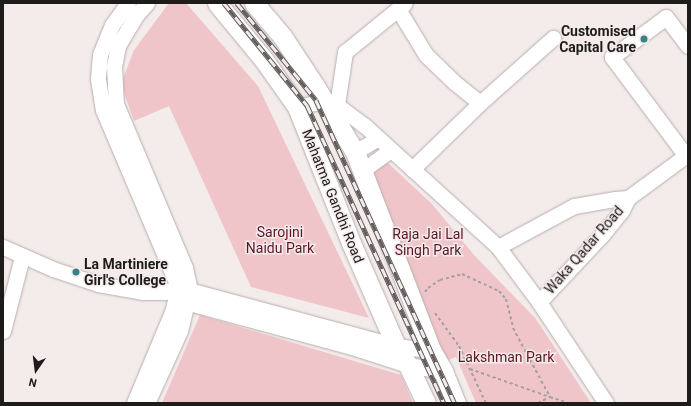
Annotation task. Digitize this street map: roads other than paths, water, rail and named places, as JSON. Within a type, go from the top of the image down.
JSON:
[{"type":"main road","name":"Mahatma Gandhi Road","points":[[216,3],[264,60],[297,107],[351,243],[396,346],[408,365],[426,403]]},
{"type":"main road","points":[[254,3],[282,36],[331,103],[363,170],[431,350],[443,372],[456,403]]},
{"type":"street","points":[[128,3],[112,25],[100,55],[98,79],[103,110],[179,294],[180,331],[148,403]]},
{"type":"street","points":[[134,403],[179,294],[185,267],[116,104],[114,66],[118,46],[137,14],[147,3]]},
{"type":"street","points":[[331,103],[345,52],[402,6],[426,55],[454,82],[480,103]]},
{"type":"street","points":[[687,155],[612,57],[666,17],[688,46]]},
{"type":"street","points":[[412,169],[480,103],[553,38]]},
{"type":"street","points":[[297,107],[331,103],[378,138],[498,247],[539,302],[606,403]]},
{"type":"street","points":[[355,152],[378,138]]},
{"type":"street","points":[[363,170],[391,150]]},
{"type":"street","name":"Waka Qadar Road","points":[[539,302],[602,235],[622,210],[628,198],[687,155]]},
{"type":"street","name":"Waka Qadar Road","points":[[498,247],[574,206],[615,198],[628,198]]},
{"type":"street","points":[[3,247],[22,257],[98,284],[143,292],[179,294],[396,346],[431,350]]},
{"type":"street","points":[[3,331],[22,257]]},
{"type":"street","points":[[179,294],[408,365],[443,372]]},
{"type":"railway","points":[[224,3],[307,105],[444,403]]},
{"type":"railway","points":[[237,3],[316,100],[455,403]]},
{"type":"place","name":"Customised Capital Care","points":[[644,39]]},
{"type":"place","name":"La Martiniere Girl's College","points":[[76,272]]},
{"type":"park label","name":"Sarojini Naidu Park","points":[[280,240]]},
{"type":"park label","name":"Raja Jai Lal Singh Park","points":[[428,242]]},
{"type":"park label","name":"Lakshman Park","points":[[506,357]]}]
